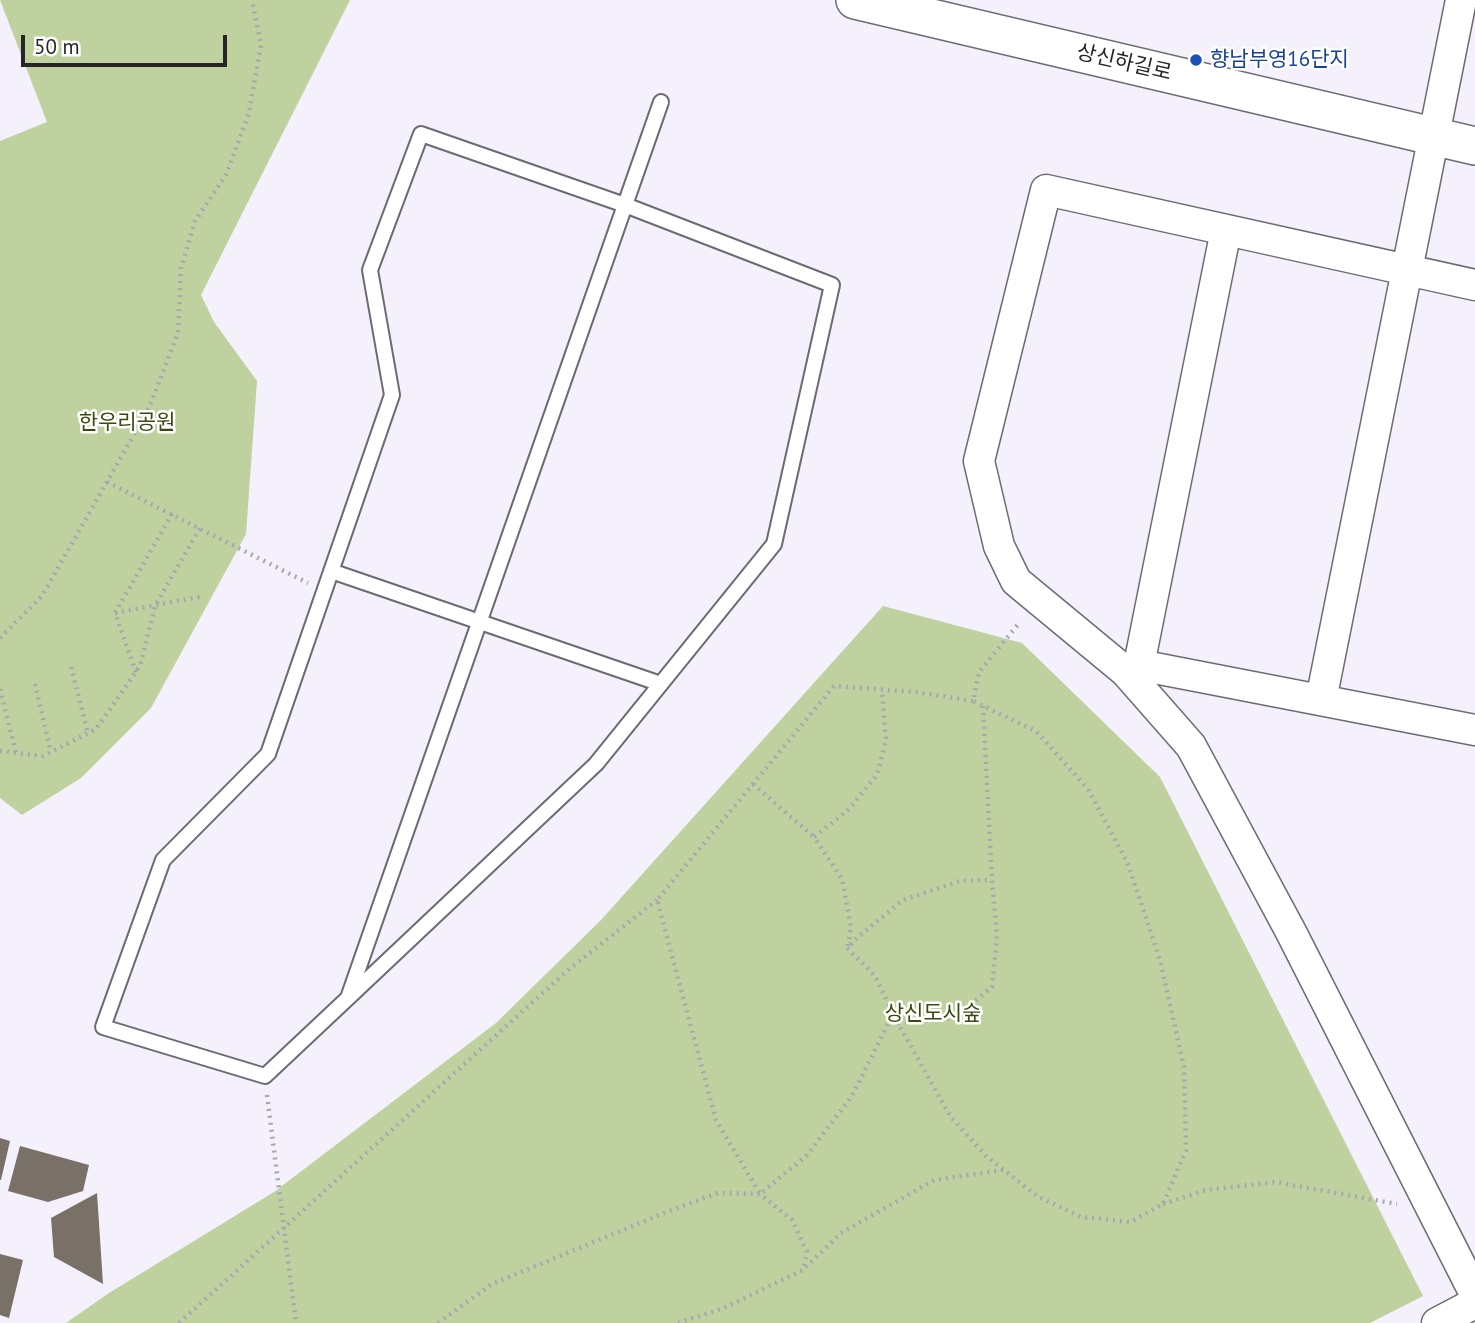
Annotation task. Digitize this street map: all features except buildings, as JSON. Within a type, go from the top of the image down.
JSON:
[{"type":"street","name":"상신하길로","points":[[855,0],[1475,146]]},
{"type":"street","points":[[1321,700],[1461,0]]},
{"type":"street","points":[[1475,285],[1046,190],[979,461],[999,546],[1016,581],[1132,669],[1191,746],[1297,944],[1475,1294]]},
{"type":"street","points":[[1132,669],[1226,230]]},
{"type":"street","points":[[1132,669],[1321,700],[1475,730]]},
{"type":"street","points":[[1437,1323],[1475,1303]]},
{"type":"lane","points":[[348,998],[661,103]]},
{"type":"lane","points":[[421,134],[625,205],[832,285],[774,544],[596,764],[265,1076],[103,1027],[163,860],[268,754],[331,571],[392,395],[370,270],[421,134]]},
{"type":"lane","points":[[331,571],[661,684]]},
{"type":"path","points":[[0,638],[42,596],[149,408],[178,333],[181,268],[195,221],[226,175],[249,113],[261,45],[252,0]]},
{"type":"path","points":[[107,482],[325,591]]},
{"type":"path","points":[[136,672],[115,613],[172,514]]},
{"type":"path","points":[[0,751],[43,757],[96,729],[140,666],[155,606],[200,528]]},
{"type":"path","points":[[115,613],[203,596]]},
{"type":"path","points":[[973,701],[979,672],[1038,599]]},
{"type":"path","points":[[71,667],[88,733]]},
{"type":"path","points":[[34,684],[51,752]]},
{"type":"path","points":[[179,1323],[568,970],[657,900],[834,686],[973,701],[1036,731],[1088,789],[1128,864],[1160,960],[1184,1067],[1186,1150],[1163,1204]]},
{"type":"path","points":[[1,690],[16,753]]},
{"type":"path","points":[[814,838],[847,811],[877,775],[886,740],[882,690]]},
{"type":"path","points":[[438,1323],[492,1284],[669,1211],[718,1193],[760,1194],[807,1155],[852,1096],[890,1020],[898,1023],[954,1018],[992,986],[997,936],[983,706]]},
{"type":"path","points":[[753,784],[814,838],[842,879],[851,926],[847,948]]},
{"type":"path","points":[[847,948],[902,900],[960,881],[992,880]]},
{"type":"path","points":[[657,900],[716,1120],[760,1194],[792,1220],[807,1252],[803,1270]]},
{"type":"path","points":[[847,948],[875,976],[950,1116],[986,1156],[1037,1196],[1081,1216],[1130,1222],[1163,1204],[1206,1190],[1275,1182],[1433,1210]]},
{"type":"path","points":[[265,1076],[296,1323]]},
{"type":"path","points":[[678,1323],[724,1308],[803,1270],[841,1233],[934,1180],[1004,1170]]},
{"type":"green space","name":"한우리공원","points":[[0,0],[350,0],[201,295],[214,322],[257,381],[246,534],[151,708],[81,778],[22,815],[0,798],[0,141],[47,122]]},
{"type":"green space","name":"상신도시숲","points":[[883,606],[1022,643],[1160,777],[1423,1296],[1370,1323],[66,1323],[109,1293],[274,1192],[496,1023],[601,920]]},
{"type":"place","name":"향남부영16단지","points":[[1196,60]]}]
